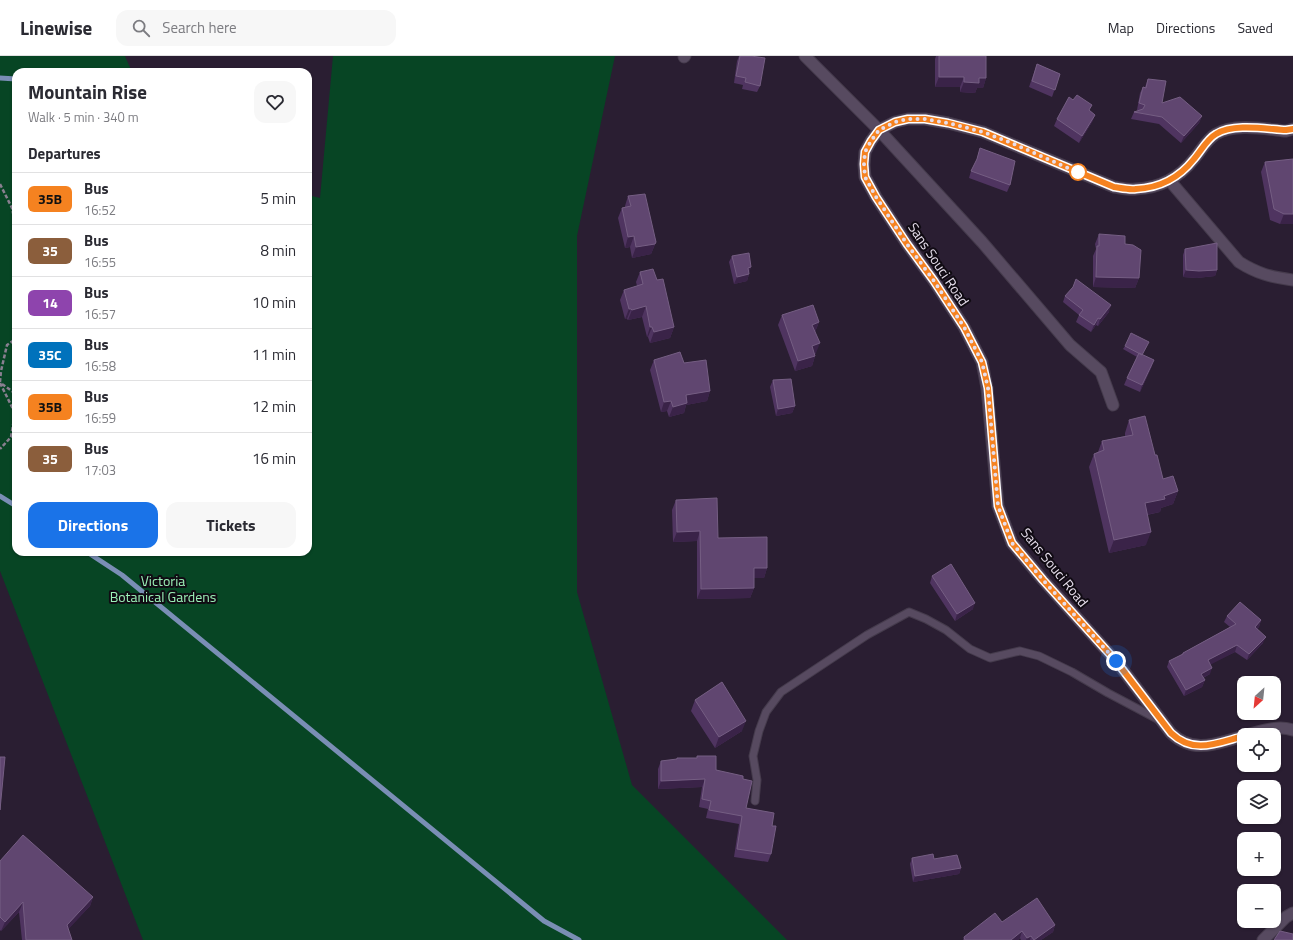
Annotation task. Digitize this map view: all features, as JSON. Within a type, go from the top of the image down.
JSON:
[{"type":"main road","points":[[804,56],[879,130],[982,242],[1070,345],[1101,372],[1113,405]]},
{"type":"main road","points":[[879,130],[895,122],[908,119],[925,119],[948,123],[983,132],[1114,187],[1135,190],[1170,181],[1193,161],[1207,141],[1216,134],[1226,130],[1239,128],[1293,129]]},
{"type":"main road","name":"Sans Souci Road","points":[[879,130],[865,152],[865,177],[876,197],[907,244],[934,281],[964,327],[982,362],[988,388],[998,506],[1012,543],[1043,580],[1116,661],[1178,740],[1195,746],[1203,746],[1237,737]]},
{"type":"main road","points":[[1170,181],[1240,262],[1254,271],[1275,278],[1293,280]]},
{"type":"main road","name":"Sans Souci Road","points":[[1281,729],[1288,728],[1293,730]]},
{"type":"main road","points":[[1263,940],[1286,917],[1293,913]]},
{"type":"lane","points":[[755,801],[756,780],[753,756],[766,712],[781,692],[867,636],[909,612],[946,630],[970,649],[990,658],[1020,651],[1039,656],[1072,672],[1164,723]]},
{"type":"path","points":[[0,184],[12,208]]},
{"type":"path","points":[[0,382],[7,345],[12,342]]},
{"type":"path","points":[[12,391],[0,383],[12,407]]},
{"type":"path","points":[[0,449],[11,437],[12,431]]},
{"type":"green space","name":"Victoria Botanical Gardens","points":[[0,56],[125,56],[130,68],[12,68],[12,556],[312,556],[312,196],[320,198],[333,56],[615,56],[577,236],[577,592],[632,785],[787,940],[143,940],[0,571]]},
{"type":"building","points":[[740,56],[765,58],[760,86],[745,82],[746,78],[736,76]]},
{"type":"building","points":[[939,56],[986,56],[986,78],[979,78],[979,83],[964,82],[964,77],[939,77]]},
{"type":"building","points":[[1037,64],[1060,74],[1055,90],[1032,81]]},
{"type":"building","points":[[1148,79],[1166,81],[1162,103],[1180,97],[1202,116],[1184,136],[1162,117],[1134,112],[1143,109],[1145,105],[1139,103],[1143,87],[1146,88]]},
{"type":"building","points":[[1077,95],[1092,105],[1089,110],[1095,115],[1082,136],[1057,119],[1069,97],[1073,100]]},
{"type":"building","points":[[980,148],[1015,161],[1010,185],[971,171],[977,159]]},
{"type":"building","points":[[1293,159],[1293,214],[1284,214],[1274,209],[1265,162]]},
{"type":"building","points":[[645,194],[656,242],[655,244],[636,247],[634,236],[628,237],[622,208],[631,206],[628,196]]},
{"type":"building","points":[[1099,234],[1125,236],[1125,244],[1133,245],[1141,250],[1139,278],[1096,277]]},
{"type":"building","points":[[1217,243],[1217,270],[1186,270],[1185,249]]},
{"type":"building","points":[[749,253],[751,267],[748,268],[749,274],[737,277],[732,256]]},
{"type":"building","points":[[653,269],[657,280],[663,279],[674,327],[654,332],[652,327],[650,327],[646,306],[632,310],[629,309],[624,290],[643,284],[640,272]]},
{"type":"building","points":[[1076,279],[1111,305],[1100,319],[1098,318],[1094,325],[1079,315],[1083,310],[1065,296],[1073,287]]},
{"type":"building","points":[[813,305],[819,322],[812,325],[820,343],[812,346],[815,356],[798,361],[782,315]]},
{"type":"building","points":[[1131,333],[1149,342],[1142,355],[1125,346]]},
{"type":"building","points":[[680,352],[684,363],[706,360],[710,391],[686,395],[687,403],[673,407],[671,401],[664,402],[654,360]]},
{"type":"building","points":[[1139,353],[1154,360],[1142,385],[1127,378]]},
{"type":"building","points":[[791,379],[795,406],[778,409],[773,380]]},
{"type":"building","points":[[1145,416],[1163,479],[1173,476],[1178,491],[1164,496],[1165,499],[1145,503],[1151,532],[1114,540],[1094,454],[1104,450],[1102,441],[1133,435],[1129,420]]},
{"type":"building","points":[[717,498],[718,538],[767,537],[767,568],[754,568],[754,588],[701,589],[700,531],[677,532],[676,500]]},
{"type":"building","points":[[951,564],[975,603],[957,614],[932,576]]},
{"type":"building","points":[[1240,602],[1261,620],[1255,627],[1266,637],[1249,654],[1237,645],[1208,660],[1212,668],[1201,674],[1205,680],[1186,690],[1169,661],[1236,624],[1227,616]]},
{"type":"building","points":[[722,682],[746,721],[719,737],[695,700]]},
{"type":"building","points":[[697,756],[716,756],[716,770],[743,776],[743,779],[752,781],[746,808],[774,813],[772,826],[776,826],[771,854],[737,849],[742,816],[709,810],[711,801],[702,799],[705,779],[661,781],[661,761],[677,758],[697,758]]},
{"type":"building","points":[[0,757],[5,757],[0,810]]},
{"type":"building","points":[[23,835],[93,897],[67,925],[72,940],[26,940],[23,902],[5,922],[0,917],[0,861]]},
{"type":"building","points":[[933,854],[934,859],[957,855],[961,868],[915,876],[912,858]]},
{"type":"building","points":[[1037,898],[1055,925],[1034,940],[1031,936],[1027,938],[1022,931],[1011,940],[965,940],[964,937],[995,913],[1002,922]]},
{"type":"building","points":[[1280,931],[1293,934],[1293,940],[1274,940]]},
{"type":"waterway","points":[[0,78],[12,79]]},
{"type":"waterway","points":[[0,496],[12,504]]},
{"type":"waterway","points":[[93,556],[122,575],[544,921],[579,940]]},
{"type":"bus line","name":"35B","points":[[1237,738],[1203,746],[1195,746],[1178,740],[1116,661],[1043,580],[1012,543],[998,506],[988,388],[982,362],[964,327],[876,197],[865,177],[865,152],[879,130],[895,122],[908,119],[925,119],[983,132],[1014,144],[1092,179],[1114,187],[1135,190],[1170,181],[1193,161],[1207,141],[1216,134],[1226,130],[1239,128],[1293,129]]},
{"type":"route","points":[[1078,172],[1079,173],[983,132],[925,119],[908,119],[895,122],[879,130],[865,152],[864,164],[865,177],[876,197],[964,327],[982,362],[988,388],[998,506],[1012,543],[1043,580],[1116,661]]}]
